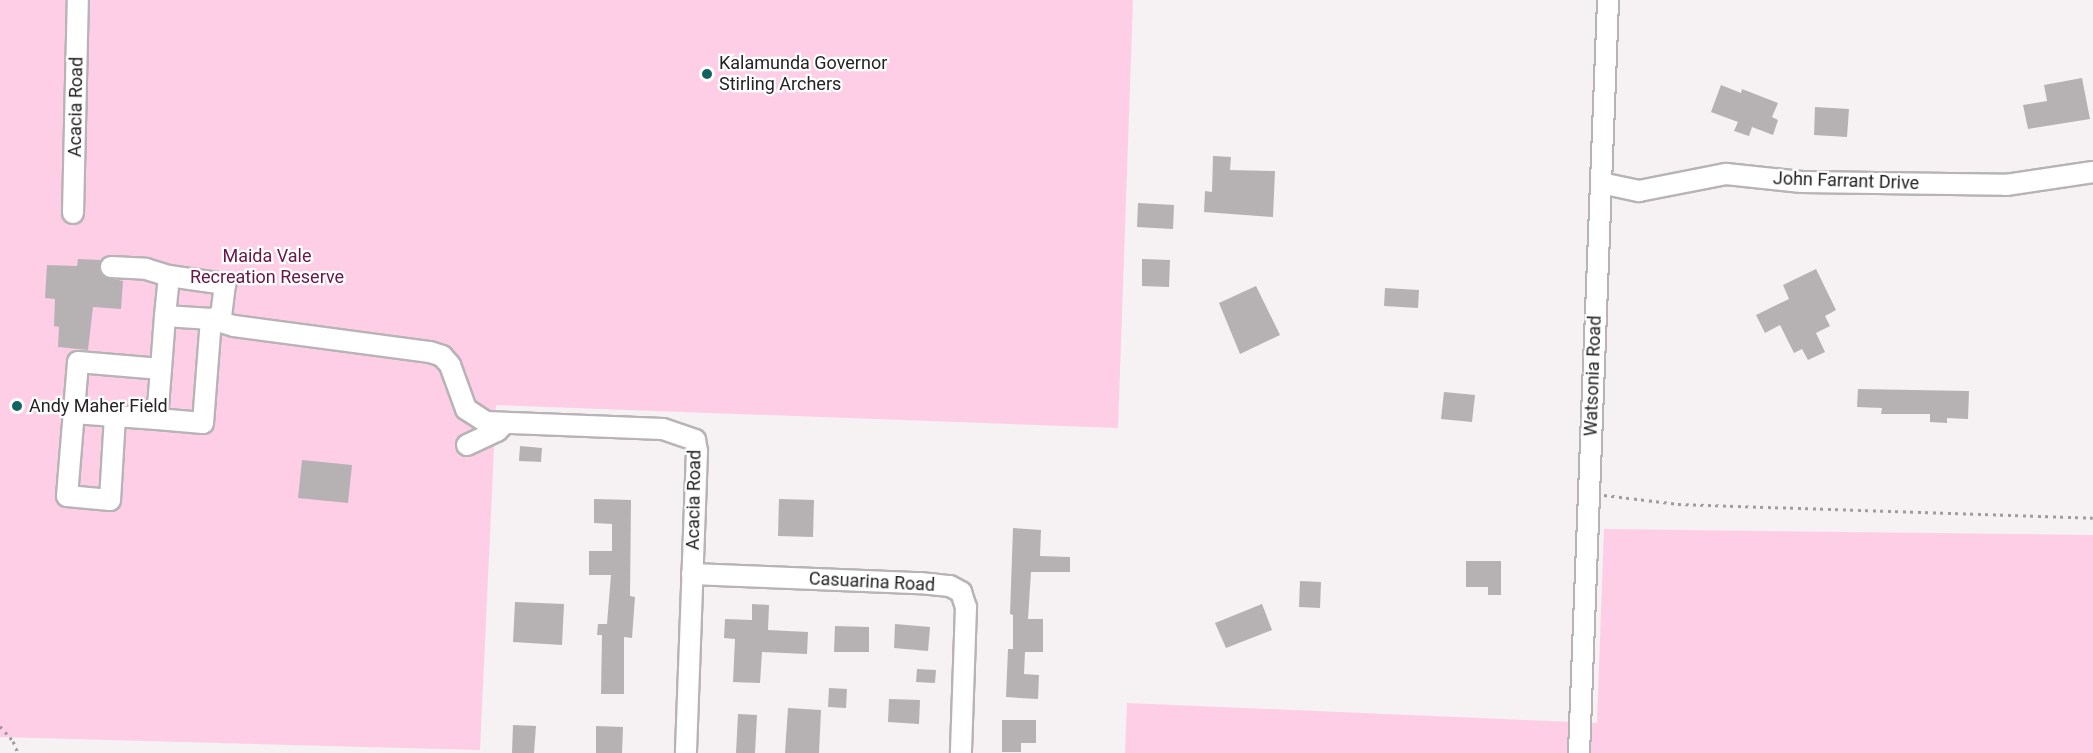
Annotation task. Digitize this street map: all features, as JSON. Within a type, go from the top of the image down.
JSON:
[{"type":"street","name":"Acacia Road","points":[[73,213],[78,0]]},
{"type":"street","name":"Watsonia Road","points":[[1579,753],[1608,0]]},
{"type":"street","name":"John Farrant Drive","points":[[1600,183],[1639,191],[1726,174],[1802,182],[2006,185],[2093,171]]},
{"type":"street","points":[[111,267],[146,269],[169,276],[225,284],[221,316],[211,319]]},
{"type":"street","points":[[157,419],[169,276]]},
{"type":"street","points":[[165,316],[211,319],[234,326],[430,352],[442,356],[450,365],[466,409],[486,422],[504,423]]},
{"type":"street","points":[[74,413],[203,423],[211,319]]},
{"type":"street","points":[[115,416],[110,500],[67,496],[78,362],[161,369]]},
{"type":"street","name":"Acacia Road","points":[[504,423],[663,429],[695,440],[697,452],[686,753]]},
{"type":"street","points":[[467,445],[497,431],[504,423]]},
{"type":"street","name":"Casuarina Road","points":[[692,574],[920,583],[950,586],[961,592],[966,607],[961,753]]},
{"type":"path","points":[[1589,492],[1678,504],[2093,518]]},
{"type":"path","points":[[0,726],[13,741],[18,753]]},
{"type":"green space","name":"Maida Vale Recreation Reserve","points":[[0,0],[1133,0],[1118,428],[496,405],[480,750],[0,737]]},
{"type":"green space","points":[[1604,529],[2093,535],[2093,753],[1125,753],[1127,703],[1597,723]]},
{"type":"building","points":[[2082,78],[2090,119],[2028,129],[2023,105],[2047,101],[2044,85]]},
{"type":"building","points":[[1721,85],[1741,93],[1742,89],[1778,103],[1772,117],[1778,120],[1773,135],[1752,127],[1749,136],[1734,131],[1738,122],[1711,112]]},
{"type":"building","points":[[1815,107],[1849,109],[1847,137],[1814,135]]},
{"type":"building","points":[[1213,156],[1231,157],[1230,170],[1275,171],[1273,217],[1204,212],[1205,191],[1212,192]]},
{"type":"building","points":[[1138,203],[1174,205],[1173,229],[1137,227]]},
{"type":"building","points":[[78,259],[101,260],[99,267],[104,277],[123,281],[121,309],[93,307],[88,350],[58,347],[59,327],[54,326],[55,299],[45,298],[47,265],[77,266]]},
{"type":"building","points":[[1142,259],[1170,260],[1169,287],[1142,286]]},
{"type":"building","points":[[1816,269],[1836,310],[1825,316],[1830,326],[1816,333],[1825,352],[1808,360],[1802,349],[1794,353],[1780,325],[1765,333],[1756,315],[1789,299],[1783,285]]},
{"type":"building","points":[[1256,286],[1280,335],[1240,354],[1219,303]]},
{"type":"building","points":[[1385,288],[1419,290],[1418,308],[1384,306]]},
{"type":"building","points":[[1858,389],[1969,391],[1968,419],[1947,418],[1947,423],[1930,422],[1930,414],[1881,414],[1882,408],[1857,407]]},
{"type":"building","points":[[1444,392],[1475,395],[1472,422],[1441,419]]},
{"type":"building","points":[[520,446],[542,448],[541,462],[519,461]]},
{"type":"building","points":[[302,460],[352,465],[348,503],[298,498]]},
{"type":"building","points":[[594,499],[631,500],[630,596],[635,597],[632,638],[624,637],[624,694],[601,694],[602,635],[597,635],[598,624],[607,624],[611,575],[589,575],[589,551],[612,551],[612,524],[594,523]]},
{"type":"building","points":[[779,499],[814,500],[813,537],[778,536]]},
{"type":"building","points":[[1013,528],[1041,530],[1040,556],[1070,557],[1070,572],[1031,572],[1028,619],[1043,619],[1043,652],[1025,652],[1024,674],[1039,675],[1038,699],[1006,697],[1008,649],[1013,649],[1013,615],[1010,614]]},
{"type":"building","points":[[1466,561],[1501,561],[1501,595],[1488,595],[1488,587],[1466,587]]},
{"type":"building","points":[[1300,581],[1321,582],[1320,608],[1299,607]]},
{"type":"building","points":[[515,602],[564,604],[562,645],[513,642]]},
{"type":"building","points":[[752,604],[769,605],[768,630],[808,632],[807,654],[762,652],[760,683],[733,682],[735,639],[724,638],[725,619],[752,620]]},
{"type":"building","points":[[1262,604],[1272,630],[1226,648],[1215,623]]},
{"type":"building","points":[[895,624],[930,627],[928,651],[894,648]]},
{"type":"building","points":[[835,626],[869,627],[869,652],[834,652]]},
{"type":"building","points":[[917,669],[936,670],[935,683],[916,682]]},
{"type":"building","points":[[829,688],[847,689],[846,708],[828,707]]},
{"type":"building","points":[[889,699],[920,700],[919,724],[888,722]]},
{"type":"building","points":[[788,708],[821,710],[819,753],[785,753]]},
{"type":"building","points":[[738,714],[757,715],[755,753],[736,753]]},
{"type":"building","points":[[1002,720],[1036,720],[1036,743],[1021,743],[1021,752],[1002,752]]},
{"type":"building","points":[[513,725],[536,726],[534,753],[512,753]]},
{"type":"building","points":[[596,726],[623,727],[622,753],[596,753]]},
{"type":"place","name":"Kalamunda Governor Stirling Archers","points":[[707,74]]},
{"type":"place","name":"Andy Maher Field","points":[[17,406]]}]
